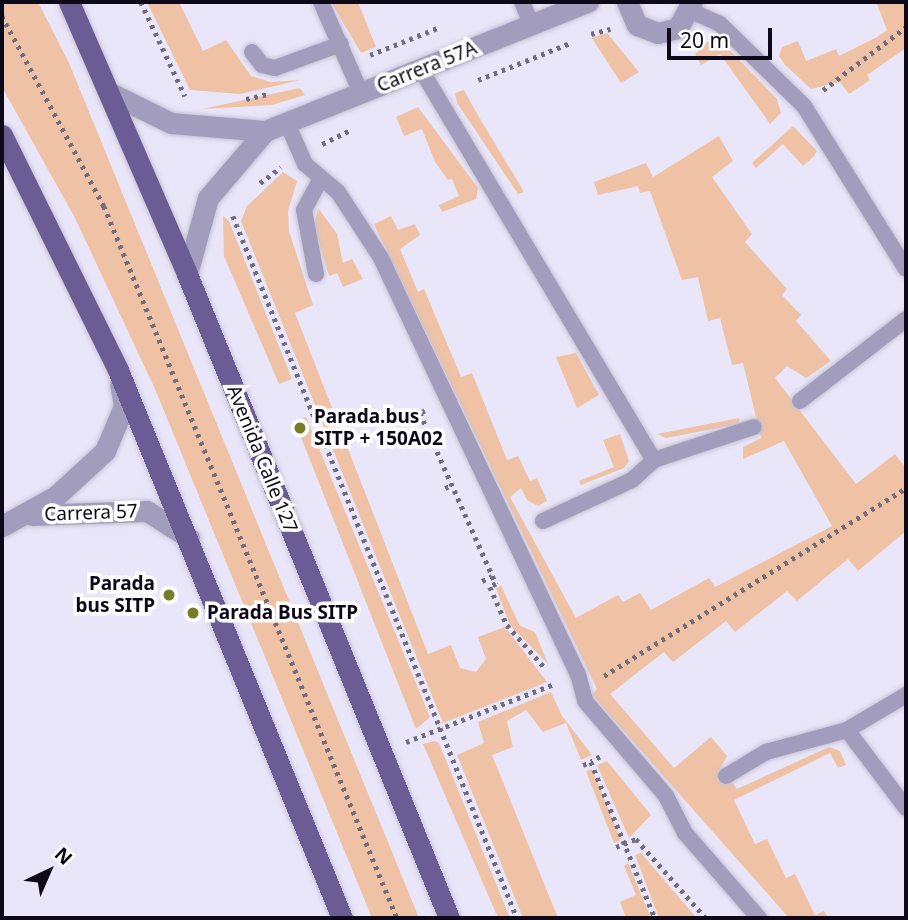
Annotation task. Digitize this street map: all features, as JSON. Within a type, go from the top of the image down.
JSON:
[{"type":"main road","name":"Avenida Calle 127","points":[[69,2],[112,93],[449,918]]},
{"type":"main road","points":[[2,135],[118,370],[189,538],[342,918]]},
{"type":"street","name":"Carrera 57A","points":[[112,93],[171,122],[265,131],[588,2]]},
{"type":"street","points":[[625,7],[658,33],[678,28],[691,6]]},
{"type":"street","name":"Carrera 57A","points":[[187,274],[208,198],[265,131]]},
{"type":"street","name":"Carrera 57","points":[[2,526],[27,515],[80,475],[111,441],[124,406],[118,370]]},
{"type":"street","name":"Carrera 57","points":[[27,515],[111,508],[147,512],[189,538]]},
{"type":"lane","points":[[321,2],[361,93]]},
{"type":"lane","points":[[522,2],[532,25]]},
{"type":"lane","points":[[691,6],[720,24],[804,106],[906,269]]},
{"type":"lane","points":[[252,52],[262,65],[275,68],[341,44]]},
{"type":"lane","points":[[420,68],[434,97],[510,211],[653,460]]},
{"type":"lane","points":[[287,123],[301,154],[321,178],[338,192],[381,258],[580,681],[585,701],[666,796],[685,833],[759,918]]},
{"type":"lane","points":[[316,274],[304,210],[321,178]]},
{"type":"lane","points":[[800,401],[906,319]]},
{"type":"lane","points":[[543,521],[632,481],[653,460],[754,427]]},
{"type":"lane","points":[[726,776],[766,752],[847,730],[906,695]]},
{"type":"lane","points":[[847,730],[906,808]]},
{"type":"path","points":[[141,2],[190,102]]},
{"type":"path","points":[[2,16],[104,206],[397,918]]},
{"type":"path","points":[[804,106],[906,27]]},
{"type":"path","points":[[434,97],[582,37],[610,29],[619,38]]},
{"type":"path","points":[[250,192],[301,154],[360,126]]},
{"type":"path","points":[[226,202],[517,918]]},
{"type":"path","points":[[232,215],[238,206]]},
{"type":"path","points":[[414,408],[423,404],[426,411],[420,413],[496,584],[490,587],[507,625],[552,684],[556,695]]},
{"type":"path","points":[[445,488],[452,485]]},
{"type":"path","points":[[381,751],[552,684],[602,677],[906,488]]},
{"type":"path","points":[[482,581],[492,576]]},
{"type":"path","points":[[596,665],[602,677],[602,687]]},
{"type":"path","points":[[583,765],[601,758],[594,750]]},
{"type":"path","points":[[591,762],[655,918]]},
{"type":"path","points":[[616,847],[636,839],[706,918]]},
{"type":"shaded area","points":[[2,2],[38,2],[69,63],[419,918],[372,918],[155,389],[75,218],[2,87]]},
{"type":"shaded area","points":[[147,2],[179,2],[203,51],[226,40],[251,76],[271,82],[301,80],[240,94],[190,90]]},
{"type":"shaded area","points":[[331,2],[358,2],[376,47],[361,53]]},
{"type":"shaded area","points":[[876,2],[906,2],[906,48],[867,75],[870,80],[849,94],[840,82],[811,89],[779,56],[782,47],[798,41],[806,61],[836,49],[839,56],[877,37],[887,30]]},
{"type":"shaded area","points":[[607,33],[639,72],[621,83],[592,38]]},
{"type":"shaded area","points":[[715,35],[777,99],[781,113],[770,124],[720,54],[701,65],[695,54]]},
{"type":"shaded area","points":[[300,88],[305,95],[272,105],[202,109]]},
{"type":"shaded area","points":[[464,90],[524,192],[518,194],[457,103],[455,93]]},
{"type":"shaded area","points":[[418,107],[478,188],[476,199],[442,212],[439,205],[459,196],[452,179],[448,180],[435,162],[422,129],[404,136],[396,117]]},
{"type":"shaded area","points":[[793,126],[817,151],[814,156],[803,166],[783,144],[756,168],[752,163]]},
{"type":"shaded area","points":[[719,136],[733,161],[712,177],[752,234],[745,242],[787,289],[782,295],[801,315],[796,321],[831,361],[806,378],[787,366],[775,378],[856,484],[895,454],[906,468],[906,531],[858,571],[848,559],[797,601],[787,591],[735,632],[726,621],[673,662],[664,652],[610,694],[674,768],[711,737],[727,756],[721,767],[737,789],[829,747],[840,751],[846,765],[838,768],[830,753],[734,800],[755,844],[767,839],[786,878],[795,874],[815,915],[824,911],[828,918],[789,918],[592,695],[597,689],[374,224],[391,216],[398,230],[415,224],[420,235],[400,249],[418,292],[424,289],[461,377],[472,373],[507,460],[518,456],[530,481],[537,478],[547,501],[538,506],[527,500],[521,488],[510,497],[576,618],[618,595],[623,602],[640,593],[651,610],[709,578],[715,587],[832,526],[784,441],[743,459],[743,447],[761,438],[743,363],[732,365],[720,318],[708,321],[698,277],[682,280],[650,191],[640,193],[638,186],[598,195],[594,182],[646,163],[653,177]]},
{"type":"shaded area","points":[[283,172],[297,181],[288,211],[289,231],[313,305],[295,313],[428,654],[451,645],[460,668],[476,672],[486,659],[478,637],[505,627],[547,682],[443,723],[241,221],[247,206]]},
{"type":"shaded area","points":[[318,208],[337,234],[343,263],[352,259],[363,279],[343,287],[337,273],[329,276],[314,225]]},
{"type":"shaded area","points":[[223,216],[229,221],[292,379],[279,384],[224,256]]},
{"type":"shaded area","points":[[576,353],[599,395],[577,408],[556,357]]},
{"type":"shaded area","points":[[306,417],[430,717],[416,729],[295,422]]},
{"type":"shaded area","points":[[739,418],[739,424],[666,438],[657,434]]},
{"type":"shaded area","points":[[620,434],[629,461],[624,468],[581,485],[579,481],[614,467],[603,440]]},
{"type":"shaded area","points":[[501,586],[520,626],[535,632],[548,664],[510,625],[496,588]]},
{"type":"shaded area","points":[[551,692],[562,716],[592,755],[581,760],[566,723],[543,732],[526,710],[507,721],[513,747],[492,755],[558,918],[523,918],[457,755],[484,743],[478,722]]},
{"type":"shaded area","points":[[435,741],[439,743],[510,918],[498,918],[423,744]]},
{"type":"shaded area","points":[[607,761],[651,815],[629,838],[597,765]]},
{"type":"shaded area","points":[[592,769],[621,840],[614,843],[586,771]]},
{"type":"shaded area","points":[[641,853],[695,918],[659,918],[635,855]]},
{"type":"shaded area","points":[[628,863],[651,918],[626,918],[620,902],[636,895],[624,866]]},
{"type":"place","name":"Parada.bus SITP + 150A02","points":[[300,428]]},
{"type":"place","name":"Parada bus SITP","points":[[169,595]]},
{"type":"place","name":"Parada Bus SITP","points":[[193,613]]}]
